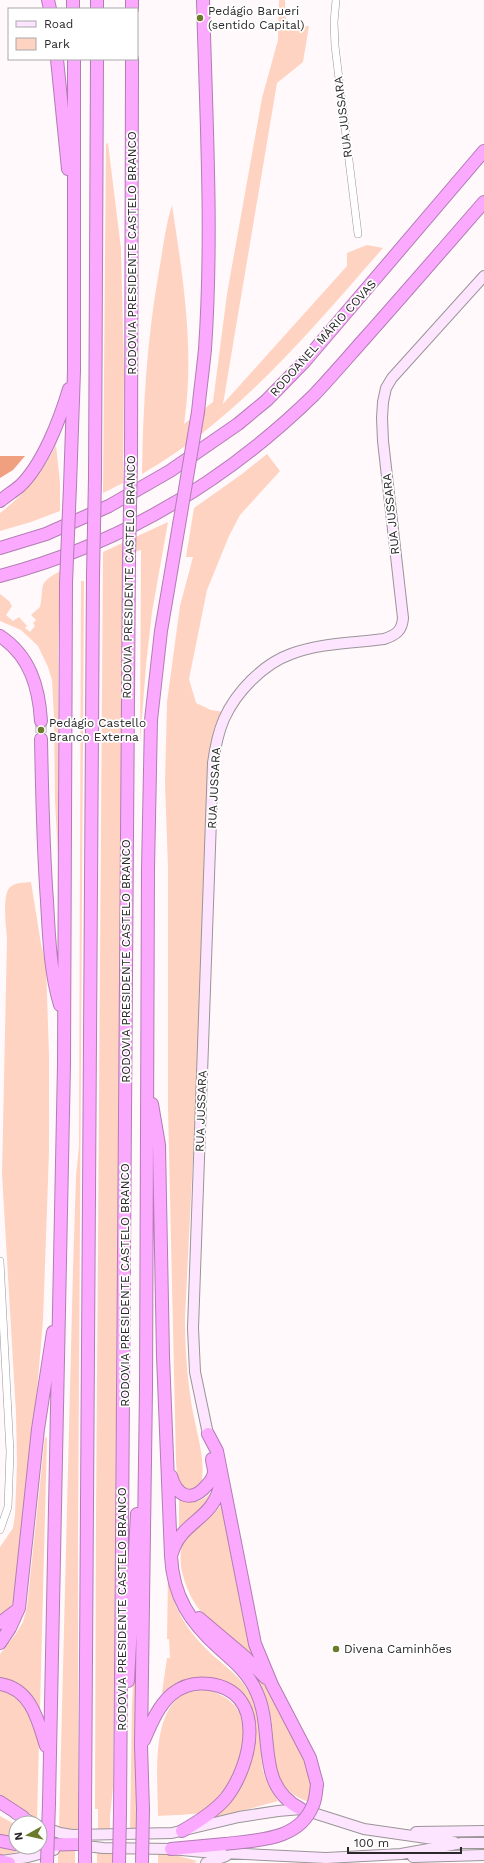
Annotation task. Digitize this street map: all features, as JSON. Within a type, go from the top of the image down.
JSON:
[{"type":"highway","points":[[142,1863],[143,1809],[141,1745],[146,1390],[148,869],[151,720],[161,631],[198,412],[205,350],[208,201],[202,0]]},
{"type":"highway","points":[[57,60],[75,225]]},
{"type":"highway","points":[[47,1863],[54,1508],[61,1278],[66,583],[74,371],[74,60]]},
{"type":"highway","points":[[85,1863],[97,60]]},
{"type":"highway","name":"RODOVIA PRESIDENTE CASTELO BRANCO","points":[[119,1863],[122,1713],[129,558],[131,458],[132,60]]},
{"type":"highway","name":"RODOANEL MÁRIO COVAS","points":[[0,548],[46,534],[109,506],[170,471],[238,424],[267,400],[305,361],[484,151]]},
{"type":"highway","points":[[0,576],[39,565],[79,551],[162,512],[206,483],[252,449],[313,395],[340,368],[484,202]]},
{"type":"highway","points":[[0,502],[20,485],[40,458],[62,413],[74,371]]},
{"type":"highway","points":[[0,636],[14,647],[28,666],[37,690],[41,721]]},
{"type":"highway","points":[[41,739],[43,844],[48,930],[57,996],[64,1016]]},
{"type":"highway","points":[[147,1079],[159,1144],[162,1356],[171,1556],[174,1583],[188,1613],[195,1624],[240,1666],[250,1679],[262,1705],[268,1761],[274,1783],[285,1799],[301,1809]]},
{"type":"highway","points":[[0,1643],[19,1608],[38,1429],[61,1278]]},
{"type":"highway","points":[[122,1713],[126,1700],[128,1678],[141,1420],[146,1390]]},
{"type":"highway","points":[[168,1468],[172,1481],[180,1493],[190,1496],[201,1492],[210,1481],[214,1473],[208,1434]]},
{"type":"highway","points":[[170,1849],[225,1844],[261,1839],[287,1833],[294,1829],[307,1815],[313,1805],[317,1784],[314,1771],[303,1742],[272,1685],[254,1637],[222,1473],[217,1451],[208,1434]]},
{"type":"highway","points":[[171,1556],[174,1544],[184,1532],[212,1507],[219,1494],[222,1473]]},
{"type":"highway","points":[[174,1583],[198,1616],[244,1656],[272,1685]]},
{"type":"highway","points":[[0,1623],[19,1608]]},
{"type":"highway","points":[[0,1631],[14,1619]]},
{"type":"highway","points":[[0,1684],[20,1692],[34,1709],[50,1756]]},
{"type":"highway","points":[[141,1745],[156,1715],[165,1702],[173,1693],[192,1684],[218,1685],[230,1690],[238,1697],[249,1718],[250,1739],[245,1759],[232,1789],[225,1798],[206,1816],[182,1831]]},
{"type":"highway","points":[[0,1802],[20,1815]]},
{"type":"highway","points":[[48,1845],[76,1844]]},
{"type":"highway","points":[[0,1862],[9,1863]]},
{"type":"main road","name":"RUA JUSSARA","points":[[208,1434],[195,1372],[193,1328],[213,763],[217,738],[224,718],[243,690],[265,669],[277,661],[291,654],[305,650],[384,639],[395,635],[400,630],[403,618],[383,441],[383,402],[386,388],[392,378],[484,276]]},
{"type":"main road","points":[[0,1807],[17,1815]]},
{"type":"main road","points":[[48,1829],[72,1835],[159,1834],[182,1831],[278,1811],[301,1809],[364,1829],[465,1843],[484,1843]]},
{"type":"main road","points":[[398,1834],[425,1831],[484,1831]]},
{"type":"main road","points":[[0,1862],[28,1857],[76,1844],[103,1848],[170,1849],[233,1854],[326,1858],[402,1854],[465,1843]]},
{"type":"main road","points":[[206,1863],[233,1854]]},
{"type":"main road","points":[[402,1854],[409,1857],[484,1855]]},
{"type":"street","name":"RUA JUSSARA","points":[[336,0],[334,22],[335,46],[358,234]]},
{"type":"street","points":[[0,1261],[10,1452],[8,1507],[0,1530]]},
{"type":"green space","points":[[279,0],[285,0],[286,26],[309,26],[303,62],[277,83],[223,404],[347,266],[347,253],[367,245],[383,248],[329,310],[272,371],[210,427],[177,452],[142,474],[143,423],[151,321],[164,238],[172,205],[184,287],[188,341],[187,396],[184,424],[213,402],[227,294],[262,98],[278,40]]},
{"type":"green space","points":[[108,143],[121,249],[124,371],[123,483],[103,493],[106,144]]},
{"type":"green space","points":[[56,445],[60,483],[60,511],[31,522],[0,531],[0,513],[25,491],[39,474]]},
{"type":"green space","points":[[267,454],[280,471],[240,515],[229,536],[207,590],[189,679],[196,703],[211,710],[224,712],[214,735],[185,1317],[189,1384],[201,1453],[203,1471],[202,1480],[204,1481],[201,1487],[189,1491],[180,1483],[177,1475],[176,1462],[168,1108],[168,868],[165,783],[167,702],[180,606],[193,557],[186,557],[194,508],[242,474]]},
{"type":"green space","points":[[168,522],[152,612],[140,743],[141,550],[123,555],[113,1787],[110,1829],[98,1829],[98,1809],[95,1809],[96,1518],[103,552]]},
{"type":"green space","points":[[60,571],[58,652],[59,872],[55,801],[52,680],[48,667],[38,646],[21,630],[0,621],[0,594],[9,601],[12,606],[6,615],[13,621],[19,617],[27,626],[25,628],[30,632],[35,626],[33,623],[36,620],[31,615],[40,607],[44,582]]},
{"type":"green space","points":[[81,581],[84,581],[78,1539],[78,1830],[59,1829],[73,1269],[76,1176],[79,1147]]},
{"type":"green space","points":[[31,882],[41,944],[46,964],[49,1055],[49,1152],[43,1321],[20,1587],[12,1605],[0,1618],[0,1547],[13,1528],[17,1463],[16,1413],[2,1174],[7,938],[5,904],[8,891],[12,885]]},
{"type":"green space","points":[[45,1437],[47,1438],[40,1709],[30,1696],[0,1682],[0,1654],[23,1622],[27,1607]]},
{"type":"green space","points":[[213,1490],[215,1491],[211,1503],[179,1529],[179,1499],[189,1502],[202,1500]]},
{"type":"green space","points":[[221,1505],[253,1652],[251,1655],[208,1620],[193,1600],[182,1572],[180,1555],[185,1538],[212,1515]]},
{"type":"green space","points":[[168,1578],[179,1613],[185,1623],[199,1642],[239,1679],[250,1694],[259,1722],[263,1771],[269,1787],[278,1801],[209,1820],[222,1808],[254,1733],[223,1683],[165,1695],[162,1693],[167,1658],[170,1658],[169,1639],[167,1639]]},
{"type":"green space","points":[[138,1592],[137,1830],[130,1830],[132,1705]]},
{"type":"green space","points":[[212,1637],[260,1678],[269,1692],[304,1755],[312,1781],[309,1802],[292,1794],[282,1783],[276,1771],[270,1713],[265,1697],[260,1688],[248,1672]]},
{"type":"green space","points":[[0,1689],[18,1695],[27,1705],[39,1740],[37,1815],[28,1815],[0,1796]]},
{"type":"green space","points":[[206,1690],[223,1696],[235,1706],[242,1719],[244,1733],[243,1748],[239,1763],[223,1792],[207,1811],[195,1814],[158,1816],[158,1751],[160,1734],[165,1718],[172,1705],[182,1695]]},
{"type":"green space","points":[[0,1816],[8,1820],[8,1838],[0,1837]]},
{"type":"green space","points":[[0,1847],[8,1849],[8,1854],[0,1856]]},
{"type":"green space","points":[[58,1850],[75,1851],[75,1863],[58,1863]]},
{"type":"green space","points":[[112,1851],[112,1863],[97,1863],[97,1852]]},
{"type":"green space","points":[[158,1853],[168,1853],[197,1861],[194,1863],[158,1863]]},
{"type":"shaded area","points":[[0,456],[25,456],[13,470],[0,478]]},
{"type":"tunnel","points":[[41,721],[41,739]]},
{"type":"place","name":"Pedágio Barueri (sentido Capital)","points":[[200,18]]},
{"type":"place","name":"Pedágio Castello Branco Externa","points":[[41,730]]},
{"type":"place","name":"Divena Caminhões","points":[[336,1649]]}]
